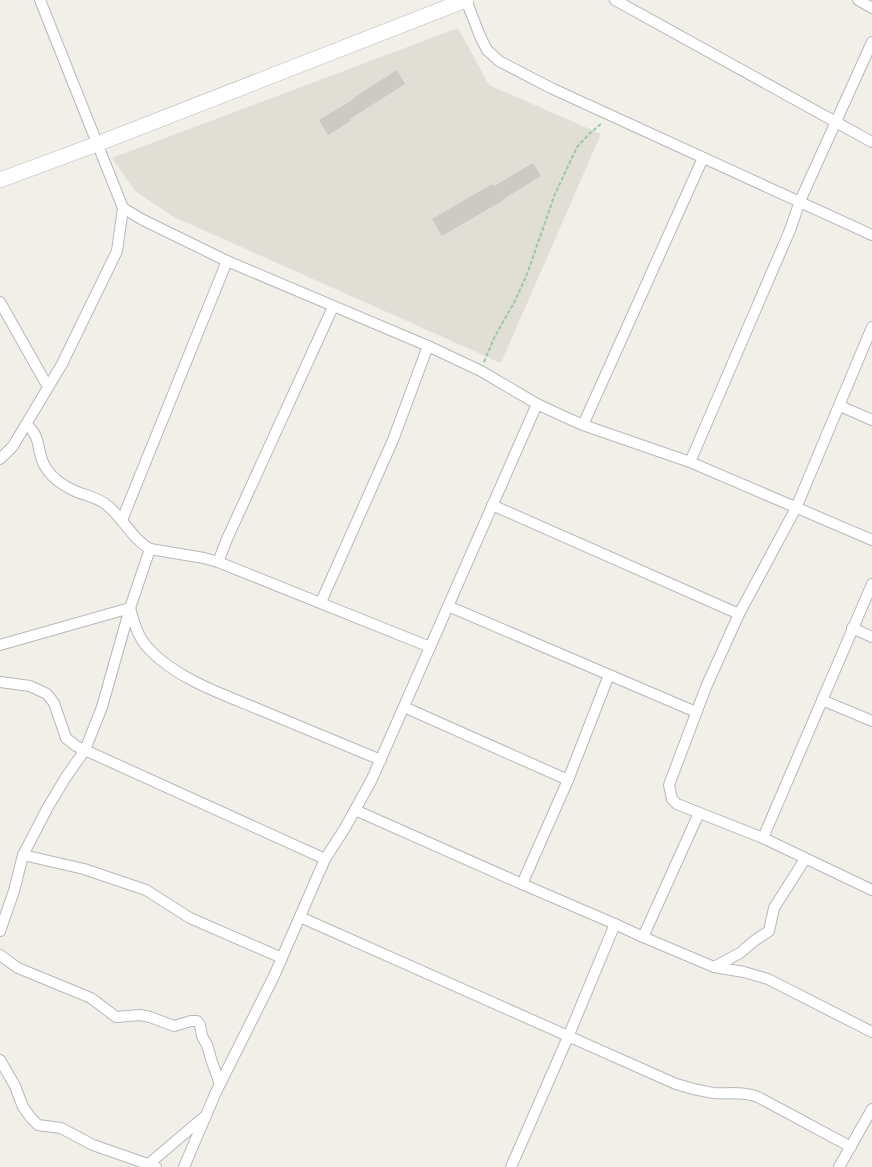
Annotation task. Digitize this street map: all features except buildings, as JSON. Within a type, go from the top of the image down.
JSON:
[{"type":"street","points":[[0,460],[13,446],[62,364],[117,251],[123,208],[40,0]]},
{"type":"street","points":[[0,180],[98,144],[445,4],[466,0],[480,36],[488,50],[499,61],[551,88],[611,116],[872,234]]},
{"type":"street","points":[[615,0],[872,142]]},
{"type":"street","points":[[858,0],[872,8]]},
{"type":"street","points":[[690,462],[790,230],[800,202],[872,42]]},
{"type":"street","points":[[583,425],[703,158]]},
{"type":"street","points":[[123,208],[227,261],[428,346],[481,371],[537,404],[583,425],[690,462],[872,540]]},
{"type":"street","points":[[122,520],[227,261]]},
{"type":"street","points":[[0,302],[48,387]]},
{"type":"street","points":[[218,562],[227,539],[333,307]]},
{"type":"street","points":[[872,327],[796,508],[739,614],[696,712],[669,785],[672,799],[677,804],[763,838],[872,890]]},
{"type":"street","points":[[321,602],[393,440],[428,346]]},
{"type":"street","points":[[184,1167],[220,1084],[282,958],[325,859],[355,810],[381,760],[537,404]]},
{"type":"street","points":[[840,406],[872,420]]},
{"type":"street","points":[[27,424],[36,437],[41,458],[52,476],[76,491],[108,506],[122,520],[136,539],[150,550],[204,558],[218,562],[321,602],[430,647]]},
{"type":"street","points":[[492,506],[739,614]]},
{"type":"street","points":[[0,931],[14,891],[23,855],[35,830],[66,777],[85,750],[102,707],[130,608],[150,550]]},
{"type":"street","points":[[763,838],[872,584]]},
{"type":"street","points":[[448,606],[696,712]]},
{"type":"street","points":[[0,645],[130,608]]},
{"type":"street","points":[[130,608],[135,629],[148,648],[160,660],[186,678],[381,760]]},
{"type":"street","points":[[852,628],[872,637]]},
{"type":"street","points":[[522,884],[568,780],[609,675]]},
{"type":"street","points":[[0,682],[30,686],[47,694],[54,703],[66,738],[76,746],[325,859]]},
{"type":"street","points":[[822,700],[872,721]]},
{"type":"street","points":[[404,707],[568,780]]},
{"type":"street","points":[[355,810],[714,967],[744,972],[768,979],[872,1032]]},
{"type":"street","points":[[643,937],[699,813]]},
{"type":"street","points":[[23,855],[84,870],[146,890],[190,918],[282,958]]},
{"type":"street","points":[[714,967],[740,953],[769,931],[774,908],[805,859]]},
{"type":"street","points":[[300,917],[676,1084],[695,1090],[749,1093],[851,1147]]},
{"type":"street","points":[[510,1167],[568,1037],[615,924]]},
{"type":"street","points":[[0,955],[18,968],[92,998],[116,1017],[140,1015],[174,1026],[191,1021],[197,1021],[200,1025],[202,1036],[208,1045],[220,1084]]},
{"type":"street","points":[[0,1060],[15,1086],[23,1107],[38,1125],[61,1128],[93,1145],[149,1166],[206,1116]]},
{"type":"street","points":[[839,1167],[872,1109]]},
{"type":"path","points":[[481,371],[495,336],[515,300],[527,274],[555,194],[577,147],[589,134],[611,116]]},
{"type":"shaded area","points":[[458,28],[489,85],[601,134],[501,363],[174,217],[135,191],[112,158]]}]
